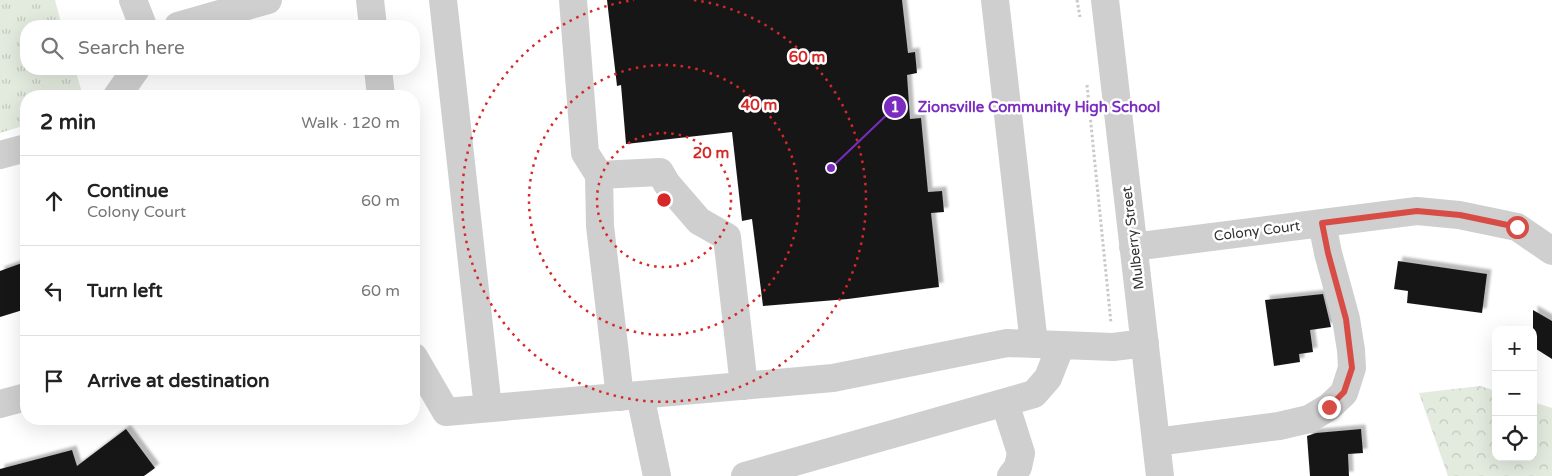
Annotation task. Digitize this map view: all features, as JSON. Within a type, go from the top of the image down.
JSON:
[{"type":"street","points":[[133,0],[141,20]]},
{"type":"street","points":[[199,20],[268,0]]},
{"type":"street","points":[[370,0],[372,20]]},
{"type":"street","points":[[443,0],[488,408]]},
{"type":"street","points":[[573,0],[585,154],[599,175],[600,226],[630,396],[657,476]]},
{"type":"street","points":[[754,475],[1034,394],[1048,378],[1048,345],[995,0]]},
{"type":"street","name":"Mulberry Street","points":[[1105,0],[1160,476]]},
{"type":"street","points":[[121,90],[132,75]]},
{"type":"street","points":[[379,75],[380,90]]},
{"type":"street","points":[[0,155],[20,150]]},
{"type":"street","points":[[599,175],[660,172],[667,184],[699,221],[727,237],[744,386]]},
{"type":"street","name":"Colony Court","points":[[1134,247],[1417,211],[1460,215],[1517,227],[1552,251]]},
{"type":"street","points":[[1156,442],[1279,426],[1309,420],[1329,407],[1344,392],[1352,368],[1351,350],[1346,319],[1322,223]]},
{"type":"street","points":[[420,367],[446,412],[834,378],[1006,343],[1113,347],[1145,343]]},
{"type":"street","points":[[0,404],[20,399]]},
{"type":"street","points":[[1005,403],[1021,453],[1018,467],[1011,476]]},
{"type":"path","points":[[1077,0],[1081,26]]},
{"type":"path","points":[[1087,81],[1111,326]]},
{"type":"green space","points":[[0,0],[55,0],[60,20],[20,20],[20,75],[77,75],[81,90],[20,90],[20,127],[0,133]]},
{"type":"green space","points":[[1480,386],[1492,390],[1492,461],[1537,461],[1537,403],[1552,408],[1552,476],[1448,476],[1419,393]]},
{"type":"building","points":[[607,0],[902,0],[908,53],[915,52],[917,73],[907,75],[910,119],[921,118],[928,192],[942,191],[944,212],[931,213],[939,287],[848,299],[763,306],[752,219],[742,221],[732,132],[626,144],[621,85],[617,86]]},
{"type":"building","points":[[1398,261],[1487,274],[1482,313],[1407,303],[1408,291],[1394,289]]},
{"type":"building","points":[[20,264],[20,311],[0,317],[0,271]]},
{"type":"building","points":[[1323,294],[1331,327],[1310,330],[1313,352],[1299,354],[1300,362],[1274,366],[1265,300]]},
{"type":"building","points":[[1533,310],[1552,321],[1552,359],[1537,350],[1537,326],[1533,326]]},
{"type":"building","points":[[126,429],[155,468],[144,476],[0,476],[0,469],[72,450],[77,466]]},
{"type":"building","points":[[1361,429],[1363,453],[1348,454],[1349,476],[1310,476],[1307,436],[1316,433]]},
{"type":"place","name":"Zionsville Community High School","points":[[831,168]]},
{"type":"route","points":[[1329,407],[1344,392],[1352,368],[1346,319],[1322,223],[1417,211],[1460,215],[1517,227]]}]
